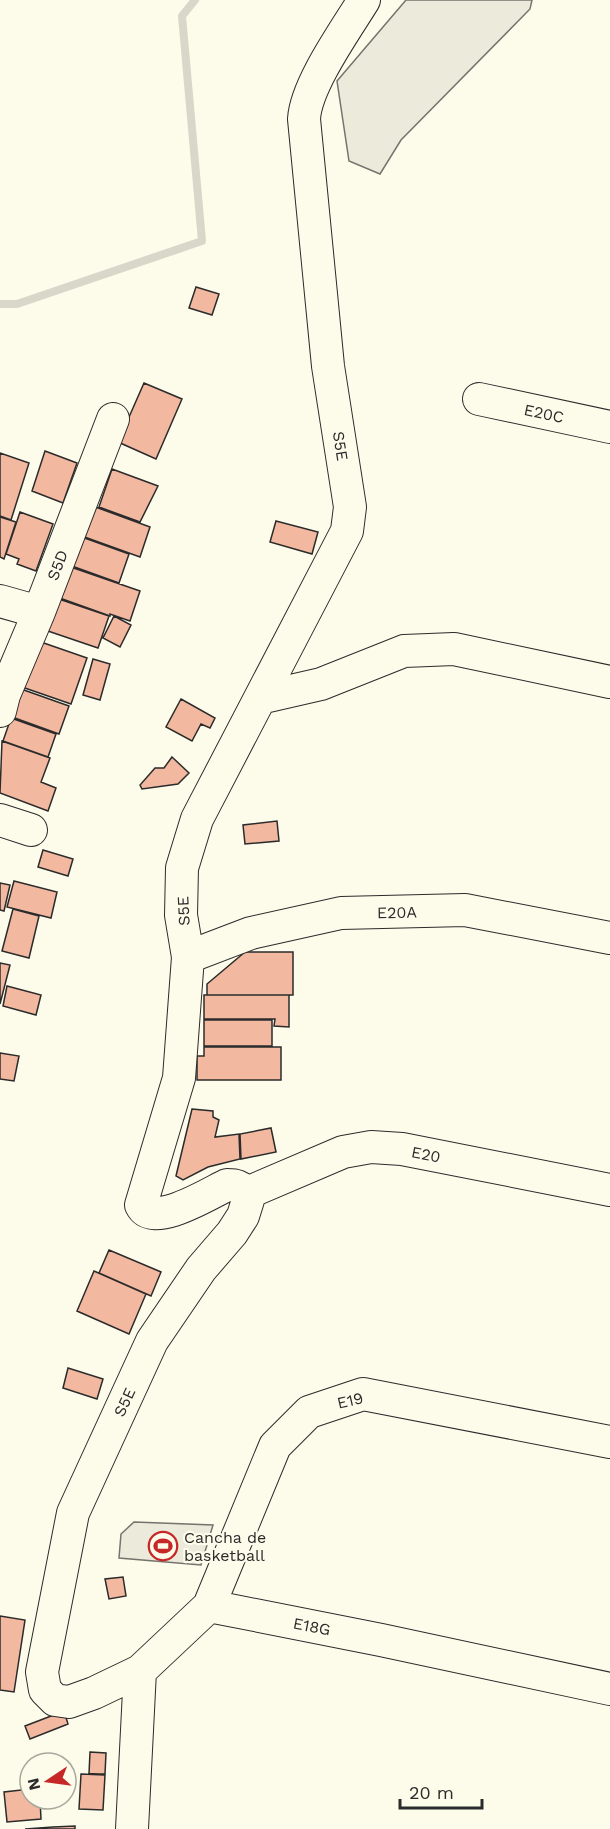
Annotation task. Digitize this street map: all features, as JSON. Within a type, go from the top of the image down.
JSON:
[{"type":"street","name":"S5E","points":[[140,1671],[69,1702],[55,1700],[45,1690],[42,1672],[73,1513],[152,1341],[201,1269],[232,1233],[243,1216],[248,1200],[247,1193],[242,1187],[226,1185],[168,1212],[155,1215],[143,1209],[141,1205],[179,1078],[188,957],[182,915],[182,868],[197,819],[347,531],[350,507],[328,366],[304,109],[325,65],[364,0]]},
{"type":"street","name":"E20C","points":[[479,399],[610,427]]},
{"type":"street","name":"S5D","points":[[0,711],[4,694],[39,612],[113,419]]},
{"type":"street","points":[[0,601],[39,612]]},
{"type":"street","points":[[260,698],[321,684],[404,651],[454,649],[610,682]]},
{"type":"street","points":[[0,820],[31,830]]},
{"type":"street","name":"E20A","points":[[188,957],[251,933],[341,913],[465,910],[610,938]]},
{"type":"street","name":"E20","points":[[247,1193],[343,1152],[371,1147],[402,1149],[610,1190]]},
{"type":"street","name":"E19","points":[[209,1606],[275,1446],[309,1412],[363,1394],[610,1443]]},
{"type":"street","points":[[132,1829],[140,1671],[209,1606]]},
{"type":"street","name":"E18G","points":[[209,1606],[610,1689]]},
{"type":"shaded area","points":[[406,0],[532,0],[530,9],[401,140],[380,174],[349,161],[337,81]]},
{"type":"shaded area","name":"Cancha de basketball","points":[[134,1522],[213,1525],[201,1565],[119,1558],[121,1534]]},
{"type":"building","points":[[196,287],[219,294],[212,315],[189,308]]},
{"type":"building","points":[[144,383],[182,399],[156,459],[118,442]]},
{"type":"building","points":[[45,451],[77,463],[63,503],[32,491]]},
{"type":"building","points":[[0,453],[29,463],[11,520],[0,516]]},
{"type":"building","points":[[112,469],[158,486],[140,522],[99,507]]},
{"type":"building","points":[[90,505],[150,527],[140,557],[79,535]]},
{"type":"building","points":[[20,512],[53,524],[36,571],[17,564],[19,559],[6,554]]},
{"type":"building","points":[[0,517],[16,522],[4,559],[0,557]]},
{"type":"building","points":[[276,521],[318,532],[312,554],[270,542]]},
{"type":"building","points":[[79,536],[129,554],[119,583],[69,565]]},
{"type":"building","points":[[65,565],[140,591],[130,621],[54,596]]},
{"type":"building","points":[[50,596],[109,616],[98,648],[39,628]]},
{"type":"building","points":[[114,616],[131,625],[120,647],[103,638]]},
{"type":"building","points":[[38,641],[87,658],[71,704],[22,687]]},
{"type":"building","points":[[93,659],[110,664],[100,700],[83,695]]},
{"type":"building","points":[[21,689],[69,706],[59,734],[12,717]]},
{"type":"building","points":[[181,699],[215,718],[210,728],[201,724],[192,741],[166,727]]},
{"type":"building","points":[[11,718],[56,734],[48,757],[3,741]]},
{"type":"building","points":[[2,741],[50,758],[41,782],[56,788],[48,811],[0,793]]},
{"type":"building","points":[[172,757],[189,773],[178,784],[142,789],[140,785],[155,768],[164,768]]},
{"type":"building","points":[[277,821],[279,841],[245,844],[243,825]]},
{"type":"building","points":[[43,850],[73,859],[68,876],[38,867]]},
{"type":"building","points":[[14,881],[57,892],[51,918],[7,907]]},
{"type":"building","points":[[0,883],[10,885],[4,911],[0,910]]},
{"type":"building","points":[[13,909],[39,916],[29,958],[2,951]]},
{"type":"building","points":[[245,952],[293,952],[293,995],[207,995],[207,984]]},
{"type":"building","points":[[0,963],[10,965],[0,1004]]},
{"type":"building","points":[[7,986],[41,995],[36,1015],[3,1006]]},
{"type":"building","points":[[204,995],[289,995],[289,1027],[274,1026],[275,1019],[204,1019]]},
{"type":"building","points":[[204,1020],[272,1020],[272,1046],[204,1046]]},
{"type":"building","points":[[204,1047],[281,1047],[281,1080],[197,1080],[197,1056],[204,1056]]},
{"type":"building","points":[[0,1053],[19,1056],[14,1081],[0,1079]]},
{"type":"building","points":[[192,1109],[213,1111],[213,1117],[219,1120],[215,1137],[239,1134],[240,1159],[208,1167],[183,1180],[176,1176]]},
{"type":"building","points":[[271,1128],[276,1152],[241,1159],[240,1134]]},
{"type":"building","points":[[109,1250],[161,1272],[151,1296],[99,1273]]},
{"type":"building","points":[[94,1271],[146,1294],[129,1334],[77,1311]]},
{"type":"building","points":[[68,1368],[103,1379],[97,1399],[63,1388]]},
{"type":"building","points":[[123,1577],[126,1596],[109,1599],[105,1579]]},
{"type":"building","points":[[0,1616],[25,1620],[14,1692],[0,1690]]},
{"type":"building","points":[[64,1711],[68,1724],[30,1739],[25,1726]]},
{"type":"building","points":[[90,1752],[106,1753],[105,1774],[89,1774]]},
{"type":"building","points":[[81,1774],[105,1775],[103,1810],[79,1809]]},
{"type":"building","points":[[18,1790],[18,1811],[41,1811],[41,1819],[7,1822],[4,1792]]},
{"type":"building","points":[[75,1826],[75,1829],[25,1829],[53,1827]]},
{"type":"waterway","points":[[0,304],[17,304],[202,241],[182,16],[195,0]]},
{"type":"place","name":"Cancha de basketball","points":[[163,1546]]}]
